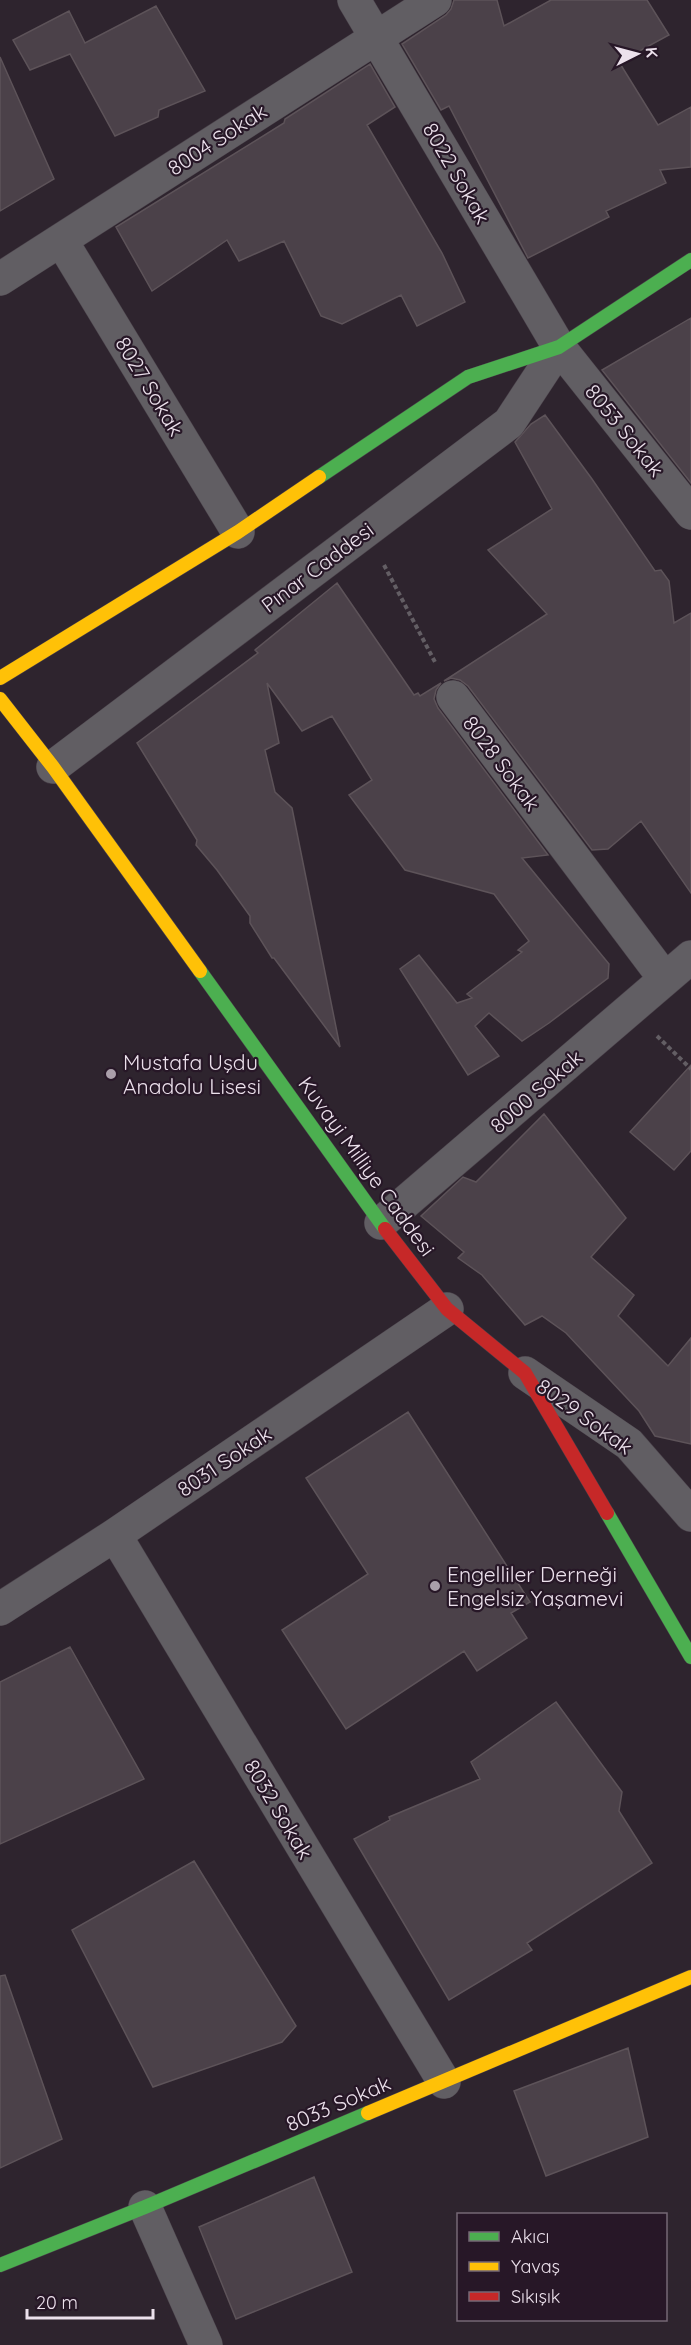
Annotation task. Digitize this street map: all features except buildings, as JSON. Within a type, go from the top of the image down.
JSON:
[{"type":"street","name":"8022 Sokak","points":[[354,0],[559,347]]},
{"type":"street","name":"8004 Sokak","points":[[0,279],[435,0]]},
{"type":"street","name":"8027 Sokak","points":[[61,240],[238,532]]},
{"type":"street","name":"Pınar Caddesi","points":[[0,678],[238,532],[468,377],[559,347],[691,260]]},
{"type":"street","name":"Pınar Caddesi","points":[[52,767],[509,423],[559,347]]},
{"type":"street","name":"8053 Sokak","points":[[559,347],[691,513]]},
{"type":"street","name":"8028 Sokak","points":[[453,697],[664,979]]},
{"type":"street","name":"Kuvayi Milliye Caddesi","points":[[0,699],[52,767],[381,1223],[447,1309],[525,1373],[691,1658]]},
{"type":"street","name":"8000 Sokak","points":[[381,1223],[691,957]]},
{"type":"street","name":"8031 Sokak","points":[[0,1609],[115,1535],[447,1309]]},
{"type":"street","name":"8029 Sokak","points":[[525,1373],[629,1444],[691,1515]]},
{"type":"street","name":"8032 Sokak","points":[[115,1535],[444,2082]]},
{"type":"street","name":"8033 Sokak","points":[[0,2265],[444,2082],[691,1977]]},
{"type":"street","points":[[145,2206],[206,2345]]},
{"type":"path","name":"8028 Sokak","points":[[366,531],[453,697]]},
{"type":"path","points":[[631,1010],[691,1069]]},
{"type":"traffic: fast","points":[[319,477],[468,377],[559,347],[691,260]]},
{"type":"traffic: fast","points":[[200,971],[385,1229]]},
{"type":"traffic: fast","points":[[607,1513],[691,1657]]},
{"type":"traffic: fast","points":[[0,2265],[368,2113]]},
{"type":"traffic: slow","points":[[0,678],[238,532],[319,477]]},
{"type":"traffic: slow","points":[[0,699],[53,767],[200,971]]},
{"type":"traffic: slow","points":[[368,2113],[691,1977]]},
{"type":"traffic: jam","points":[[385,1229],[447,1309],[525,1373],[607,1513]]},
{"type":"place","name":"Mustafa Uşdu Anadolu Lisesi","points":[[111,1074]]},
{"type":"place","name":"Engelliler Derneği Engelsiz Yaşamevi","points":[[435,1586]]}]
